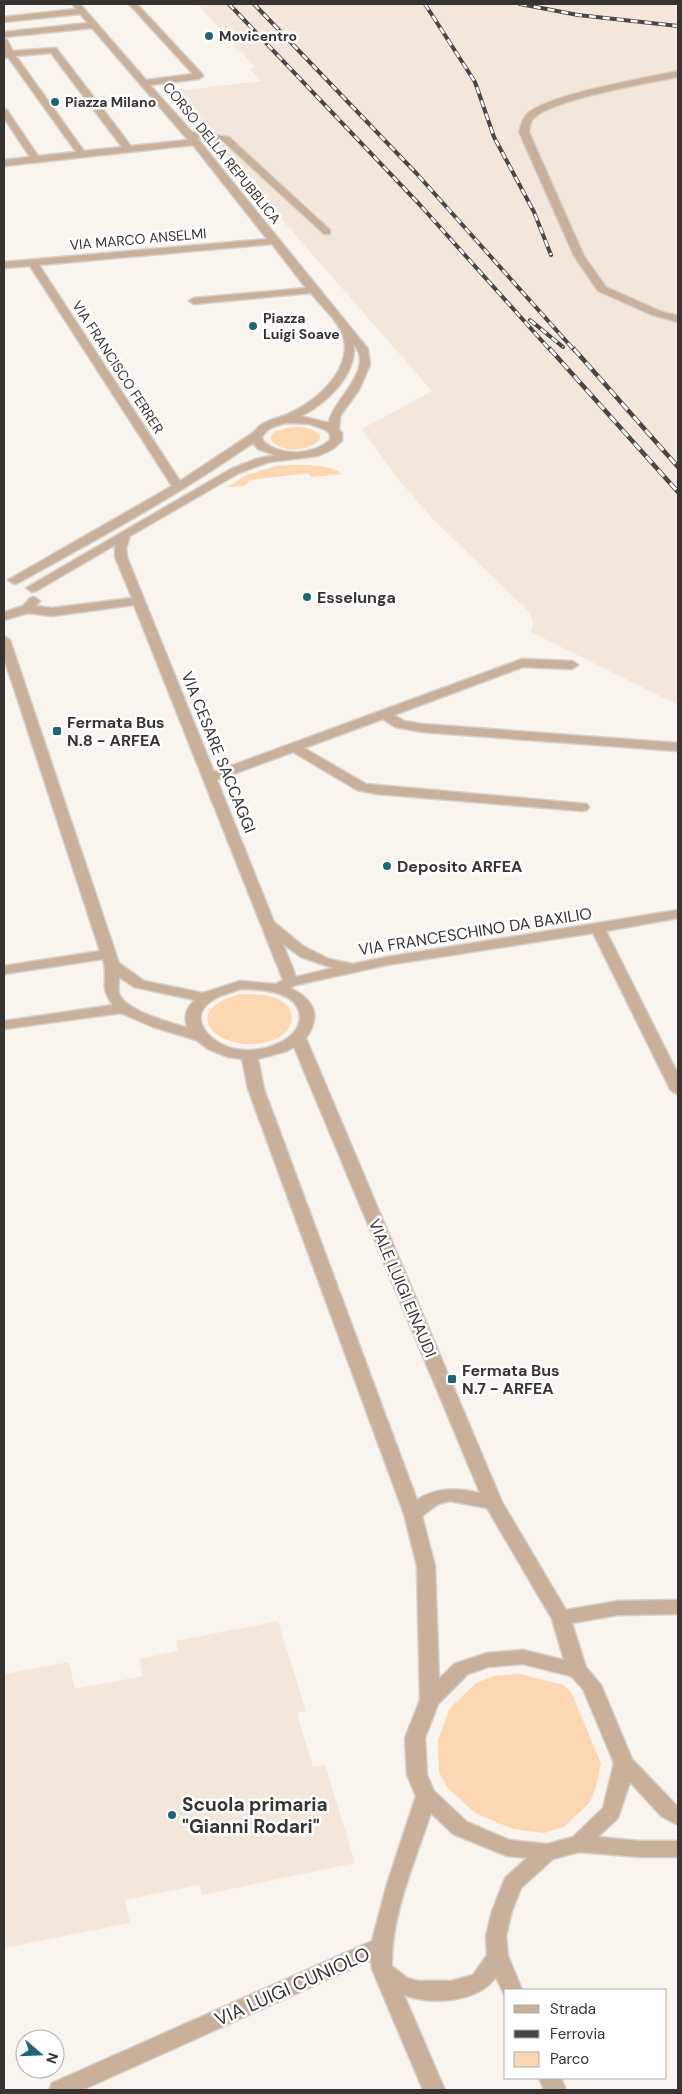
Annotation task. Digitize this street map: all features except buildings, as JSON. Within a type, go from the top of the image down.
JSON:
[{"type":"street","points":[[133,4],[199,76],[144,83]]},
{"type":"street","points":[[4,20],[48,15],[79,7]]},
{"type":"street","name":"CORSO DELLA REPUBBLICA","points":[[79,7],[193,138],[313,290],[363,349],[365,358],[358,382],[335,416],[334,430]]},
{"type":"street","points":[[48,15],[60,29]]},
{"type":"street","points":[[4,36],[94,25]]},
{"type":"street","points":[[4,42],[7,55],[82,155]]},
{"type":"street","points":[[7,55],[53,50],[128,149]]},
{"type":"street","points":[[678,74],[562,101],[539,109],[528,118],[524,132],[579,256],[602,289],[656,313],[678,319]]},
{"type":"street","points":[[4,112],[36,160]]},
{"type":"street","points":[[4,163],[128,149],[193,138],[226,140],[327,232]]},
{"type":"street","name":"VIA MARCO ANSELMI","points":[[4,265],[274,241]]},
{"type":"street","name":"VIA FRANCISCO FERRER","points":[[33,262],[178,487]]},
{"type":"street","points":[[194,301],[313,290]]},
{"type":"street","name":"CORSO DELLA REPUBBLICA","points":[[257,436],[266,426],[284,420],[317,402],[337,380],[346,365],[349,353],[349,338],[341,324]]},
{"type":"street","points":[[32,588],[235,471],[264,460],[312,454],[331,447],[336,441],[337,436],[334,430],[318,422],[284,420]]},
{"type":"street","points":[[9,580],[92,538],[222,461],[257,436],[258,442],[263,447],[286,454],[300,455]]},
{"type":"street","name":"VIA CESARE SACCAGGI","points":[[125,535],[120,548],[120,557],[140,601],[269,922],[285,985]]},
{"type":"street","points":[[9,580],[32,588],[36,598],[28,608]]},
{"type":"street","points":[[4,616],[28,608],[52,612],[140,601]]},
{"type":"street","points":[[4,640],[110,959],[112,994],[123,1008],[158,1024],[198,1036],[220,1050],[249,1054],[277,1050],[298,1038],[306,1029],[308,1019],[306,1009],[285,985],[240,985],[227,988],[205,998],[196,1007],[192,1017],[192,1027],[198,1036]]},
{"type":"street","points":[[210,778],[522,663],[572,665]]},
{"type":"street","points":[[384,714],[400,724],[422,728],[678,747]]},
{"type":"street","points":[[294,747],[362,787],[377,790],[582,807]]},
{"type":"street","name":"VIA FRANCESCHINO DA BAXILIO","points":[[285,985],[387,961],[678,914]]},
{"type":"street","points":[[269,922],[302,954],[320,962],[355,968]]},
{"type":"street","points":[[598,928],[678,1089]]},
{"type":"street","points":[[4,970],[110,959],[139,984],[205,998]]},
{"type":"street","points":[[4,1025],[123,1008]]},
{"type":"street","name":"VIALE LUIGI EINAUDI","points":[[298,1038],[493,1503],[561,1618],[577,1670]]},
{"type":"street","points":[[249,1054],[256,1089],[413,1514],[426,1566],[430,1700],[415,1738],[417,1776],[426,1796],[460,1828],[507,1848],[547,1852],[579,1844],[640,1849],[678,1849]]},
{"type":"street","points":[[413,1514],[422,1502],[449,1493],[493,1503]]},
{"type":"street","points":[[561,1618],[618,1608],[678,1607]]},
{"type":"street","points":[[430,1700],[461,1669],[487,1660],[523,1657],[577,1670],[591,1685],[624,1763],[668,1810],[678,1817]]},
{"type":"street","points":[[579,1844],[611,1812],[618,1792],[624,1763]]},
{"type":"street","name":"VIA LUIGI CUNIOLO","points":[[60,2090],[381,1946],[397,1884],[426,1796]]},
{"type":"street","points":[[512,1989],[498,1956],[496,1936],[502,1912],[513,1883],[547,1852]]},
{"type":"street","points":[[381,1946],[382,1969],[434,2090]]},
{"type":"street","points":[[382,1969],[401,1984],[417,1990],[439,1992],[480,1981],[498,1956]]},
{"type":"shaded area","points":[[197,4],[678,4],[678,705],[531,632],[533,623],[530,613],[432,518],[397,478],[362,429],[432,391],[170,92],[261,81],[249,68],[255,67]]},
{"type":"shaded area","name":"Scuola primaria \"Gianni Rodari\"","points":[[278,1621],[306,1711],[297,1713],[313,1767],[325,1764],[355,1863],[202,1895],[199,1885],[125,1900],[130,1923],[4,1948],[4,1674],[69,1662],[75,1689],[143,1676],[139,1659],[178,1651],[176,1641]]},
{"type":"green space","points":[[296,426],[311,429],[320,435],[320,439],[309,447],[287,449],[280,447],[270,438],[275,431]]},
{"type":"green space","points":[[276,466],[319,466],[336,470],[342,474],[311,477],[309,473],[250,480],[245,486],[227,487],[247,475]]},
{"type":"green space","points":[[240,994],[268,996],[278,999],[285,1004],[292,1015],[292,1021],[286,1032],[273,1040],[255,1044],[238,1043],[223,1038],[213,1030],[208,1021],[210,1011],[220,1002]]},
{"type":"green space","points":[[521,1674],[563,1685],[571,1692],[601,1763],[596,1787],[590,1802],[564,1827],[544,1833],[513,1829],[475,1813],[447,1787],[439,1772],[438,1740],[450,1708],[476,1683],[494,1676]]},
{"type":"railway","points":[[229,4],[420,205],[551,351]]},
{"type":"railway","points":[[254,4],[417,174],[575,351]]},
{"type":"railway","points":[[425,4],[475,82],[494,137],[534,212],[551,255]]},
{"type":"railway","points":[[520,4],[578,15],[678,26]]},
{"type":"railway","points":[[530,320],[563,347]]},
{"type":"railway","points":[[550,349],[678,492]]},
{"type":"railway","points":[[574,349],[678,467]]},
{"type":"place","name":"Movicentro","points":[[209,36]]},
{"type":"place","name":"Piazza Milano","points":[[55,102]]},
{"type":"place","name":"Piazza Luigi Soave","points":[[253,326]]},
{"type":"place","name":"Esselunga","points":[[307,597]]},
{"type":"place","name":"Fermata Bus N.8 - ARFEA","points":[[57,731]]},
{"type":"place","name":"Deposito ARFEA","points":[[387,866]]},
{"type":"place","name":"Fermata Bus N.7 - ARFEA","points":[[452,1379]]},
{"type":"place","name":"Scuola primaria \"Gianni Rodari\"","points":[[172,1815]]}]
